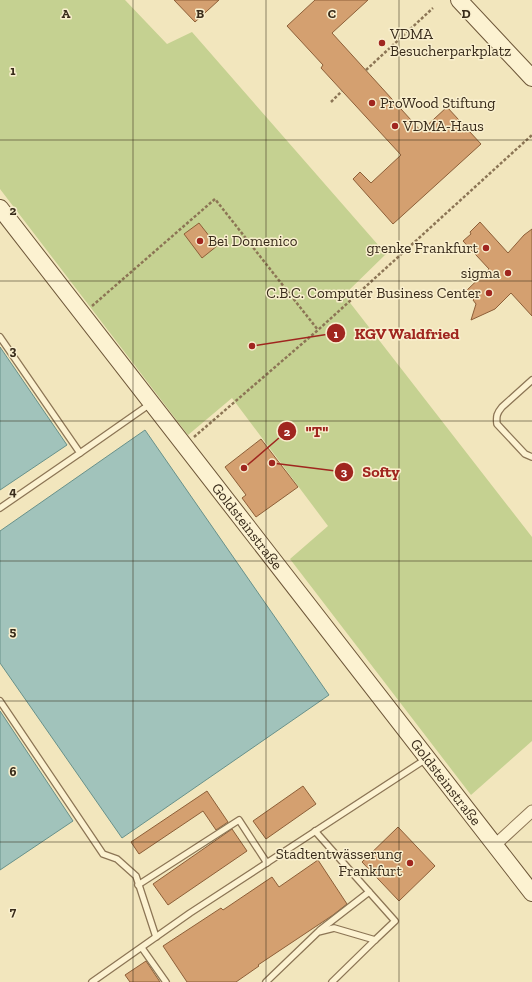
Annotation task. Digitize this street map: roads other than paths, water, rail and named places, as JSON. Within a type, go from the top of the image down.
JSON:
[{"type":"street","points":[[459,0],[532,78]]},
{"type":"street","name":"Goldsteinstraße","points":[[0,208],[532,893]]},
{"type":"street","points":[[495,845],[532,811]]},
{"type":"lane","points":[[0,337],[80,453]]},
{"type":"lane","points":[[532,380],[502,407],[496,418],[497,424],[525,454],[532,457]]},
{"type":"lane","points":[[0,508],[152,402]]},
{"type":"lane","points":[[0,701],[103,854],[116,859],[136,876],[156,937]]},
{"type":"lane","points":[[92,982],[190,913],[426,758]]},
{"type":"lane","points":[[138,885],[239,820],[267,863]]},
{"type":"lane","points":[[315,831],[395,921],[332,982]]},
{"type":"lane","points":[[266,982],[318,932],[369,892]]},
{"type":"lane","points":[[318,932],[334,928],[375,940]]},
{"type":"lane","points":[[142,948],[166,982]]},
{"type":"water","points":[[0,347],[67,445],[0,490]]},
{"type":"water","points":[[145,430],[329,695],[122,838],[0,663],[0,531]]},
{"type":"water","points":[[0,711],[73,821],[0,870]]},
{"type":"place","name":"VDMA Besucherparkplatz","points":[[382,43]]},
{"type":"place","name":"ProWood Stiftung","points":[[372,103]]},
{"type":"place","name":"VDMA-Haus","points":[[395,126]]},
{"type":"place","name":"Bei Domenico","points":[[200,241]]},
{"type":"place","name":"grenke Frankfurt","points":[[486,248]]},
{"type":"place","name":"sigma","points":[[508,273]]},
{"type":"place","name":"C.B.C. Computer Business Center","points":[[489,293]]},
{"type":"place","name":"KGV Waldfried","points":[[252,346]]},
{"type":"place","name":"Softy","points":[[272,463]]},
{"type":"place","name":"\"T\"","points":[[244,468]]},
{"type":"place","name":"Stadtentwässerung Frankfurt","points":[[410,863]]}]
